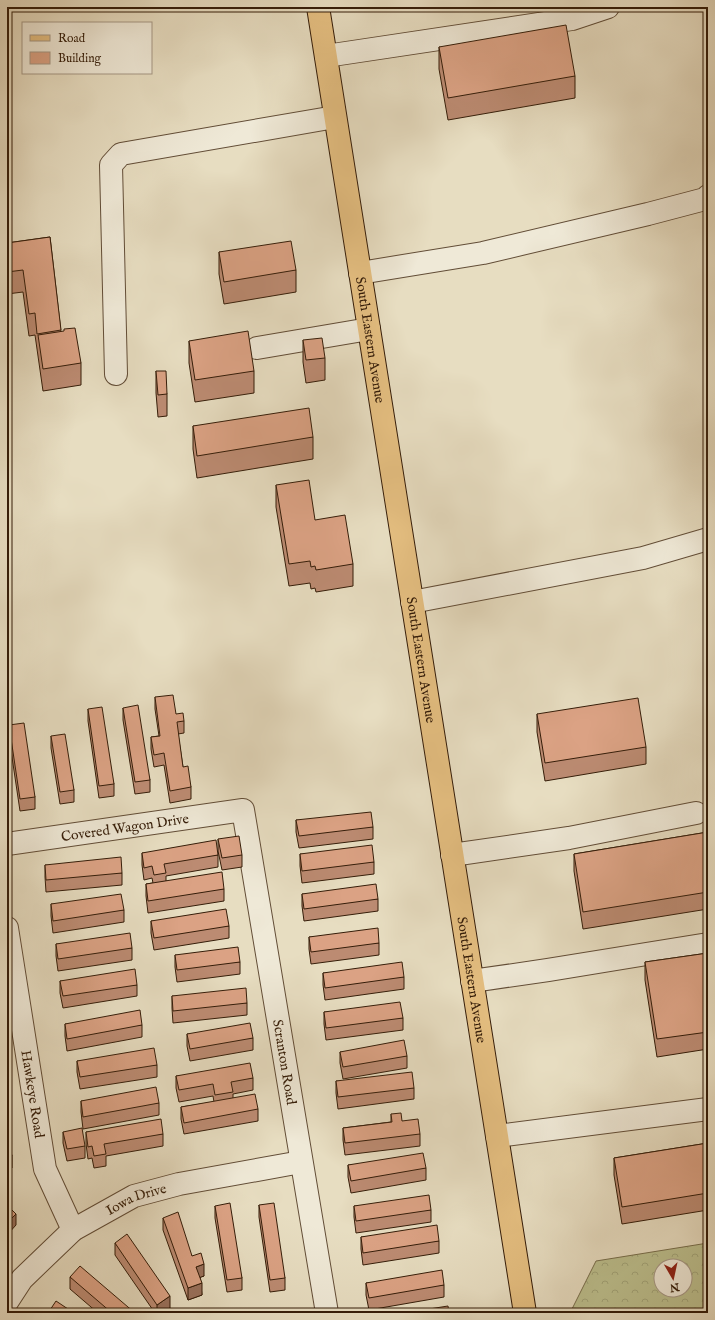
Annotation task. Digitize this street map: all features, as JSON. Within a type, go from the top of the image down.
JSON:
[{"type":"main road","name":"South Eastern Avenue","points":[[318,7],[525,1313]]},
{"type":"street","points":[[326,56],[572,19],[608,7]]},
{"type":"street","points":[[116,374],[111,165],[121,154],[335,117]]},
{"type":"street","points":[[360,273],[482,253],[648,214],[705,199],[708,196]]},
{"type":"street","points":[[258,348],[369,329]]},
{"type":"street","points":[[412,602],[643,558],[708,540]]},
{"type":"street","name":"Covered Wagon Drive","points":[[7,844],[243,810]]},
{"type":"street","name":"Scranton Road","points":[[243,810],[327,1313]]},
{"type":"street","points":[[452,855],[569,838],[696,813]]},
{"type":"street","name":"Hawkeye Road","points":[[7,928],[45,1169],[73,1230]]},
{"type":"street","points":[[472,981],[708,944]]},
{"type":"street","points":[[497,1136],[708,1109]]},
{"type":"street","name":"Iowa Drive","points":[[7,1302],[22,1279],[73,1230],[134,1196],[180,1184],[301,1162]]},
{"type":"green space","points":[[708,1243],[708,1313],[580,1313],[579,1309],[573,1313],[570,1313],[596,1261]]},
{"type":"building","points":[[566,25],[575,76],[448,98],[439,47]]},
{"type":"building","points":[[50,237],[61,330],[37,334],[35,313],[29,314],[23,270],[7,272],[7,243]]},
{"type":"building","points":[[291,241],[296,270],[224,282],[219,252]]},
{"type":"building","points":[[75,328],[81,363],[43,369],[38,335]]},
{"type":"building","points":[[248,331],[254,371],[195,380],[189,341]]},
{"type":"building","points":[[322,338],[325,358],[306,360],[303,340]]},
{"type":"building","points":[[156,371],[166,371],[167,394],[158,395]]},
{"type":"building","points":[[309,408],[313,437],[197,456],[193,426]]},
{"type":"building","points":[[309,480],[315,520],[345,515],[353,564],[316,570],[315,566],[311,567],[310,561],[289,564],[276,485]]},
{"type":"building","points":[[173,695],[176,714],[183,713],[184,721],[177,722],[183,767],[188,766],[191,787],[170,791],[164,753],[154,755],[151,737],[160,736],[155,697]]},
{"type":"building","points":[[638,698],[646,747],[545,763],[537,714]]},
{"type":"building","points":[[138,705],[150,780],[135,782],[123,708]]},
{"type":"building","points":[[102,707],[114,784],[99,786],[88,709]]},
{"type":"building","points":[[24,723],[35,797],[20,799],[9,725]]},
{"type":"building","points":[[65,734],[74,790],[60,792],[51,736]]},
{"type":"building","points":[[371,812],[373,827],[299,836],[296,820]]},
{"type":"building","points":[[708,832],[708,892],[583,912],[574,854]]},
{"type":"building","points":[[239,836],[242,855],[222,858],[218,839]]},
{"type":"building","points":[[216,840],[218,855],[164,864],[166,873],[154,875],[152,866],[144,868],[142,853]]},
{"type":"building","points":[[372,845],[374,862],[302,871],[300,854]]},
{"type":"building","points":[[121,857],[122,873],[46,880],[45,865]]},
{"type":"building","points":[[222,872],[224,889],[148,901],[146,884]]},
{"type":"building","points":[[376,884],[378,899],[304,909],[302,894]]},
{"type":"building","points":[[121,894],[124,910],[53,921],[51,904]]},
{"type":"building","points":[[226,909],[229,926],[154,938],[151,921]]},
{"type":"building","points":[[378,928],[379,943],[311,952],[309,937]]},
{"type":"building","points":[[130,933],[132,948],[58,959],[56,944]]},
{"type":"building","points":[[238,947],[240,962],[177,970],[175,955]]},
{"type":"building","points":[[708,953],[708,1032],[657,1039],[645,962]]},
{"type":"building","points":[[402,962],[404,977],[325,988],[323,973]]},
{"type":"building","points":[[135,969],[137,985],[63,996],[60,981]]},
{"type":"building","points":[[246,988],[247,1003],[173,1011],[172,996]]},
{"type":"building","points":[[400,1002],[403,1018],[326,1028],[324,1012]]},
{"type":"building","points":[[140,1010],[142,1025],[67,1039],[65,1024]]},
{"type":"building","points":[[250,1023],[253,1038],[190,1049],[187,1034]]},
{"type":"building","points":[[404,1040],[407,1056],[343,1067],[340,1052]]},
{"type":"building","points":[[154,1048],[157,1065],[80,1077],[77,1061]]},
{"type":"building","points":[[250,1063],[253,1078],[231,1082],[233,1092],[215,1095],[213,1084],[179,1090],[176,1076]]},
{"type":"building","points":[[412,1072],[414,1088],[338,1097],[336,1081]]},
{"type":"building","points":[[156,1087],[159,1103],[83,1117],[81,1101]]},
{"type":"building","points":[[255,1094],[258,1109],[184,1123],[181,1107]]},
{"type":"building","points":[[401,1113],[402,1121],[418,1119],[420,1134],[345,1143],[343,1128],[392,1122],[391,1114]]},
{"type":"building","points":[[161,1119],[163,1134],[104,1144],[106,1154],[94,1156],[92,1146],[88,1147],[86,1132]]},
{"type":"building","points":[[82,1128],[85,1146],[67,1149],[63,1132]]},
{"type":"building","points":[[7,1140],[12,1156],[7,1157]]},
{"type":"building","points":[[708,1143],[708,1193],[622,1207],[614,1158]]},
{"type":"building","points":[[423,1153],[426,1168],[351,1181],[348,1165]]},
{"type":"building","points":[[429,1195],[431,1210],[356,1221],[354,1206]]},
{"type":"building","points":[[230,1203],[242,1278],[227,1280],[215,1206]]},
{"type":"building","points":[[274,1203],[285,1278],[270,1280],[259,1205]]},
{"type":"building","points":[[7,1205],[16,1214],[7,1223]]},
{"type":"building","points":[[178,1212],[192,1256],[201,1253],[204,1264],[196,1267],[202,1283],[188,1288],[163,1218]]},
{"type":"building","points":[[437,1225],[439,1241],[363,1253],[361,1237]]},
{"type":"building","points":[[127,1234],[170,1296],[157,1305],[115,1243]]},
{"type":"building","points":[[80,1266],[135,1313],[112,1313],[70,1277]]},
{"type":"building","points":[[442,1270],[444,1285],[369,1298],[366,1283]]},
{"type":"building","points":[[56,1301],[74,1313],[48,1313]]},
{"type":"building","points":[[448,1306],[449,1313],[404,1313]]}]
